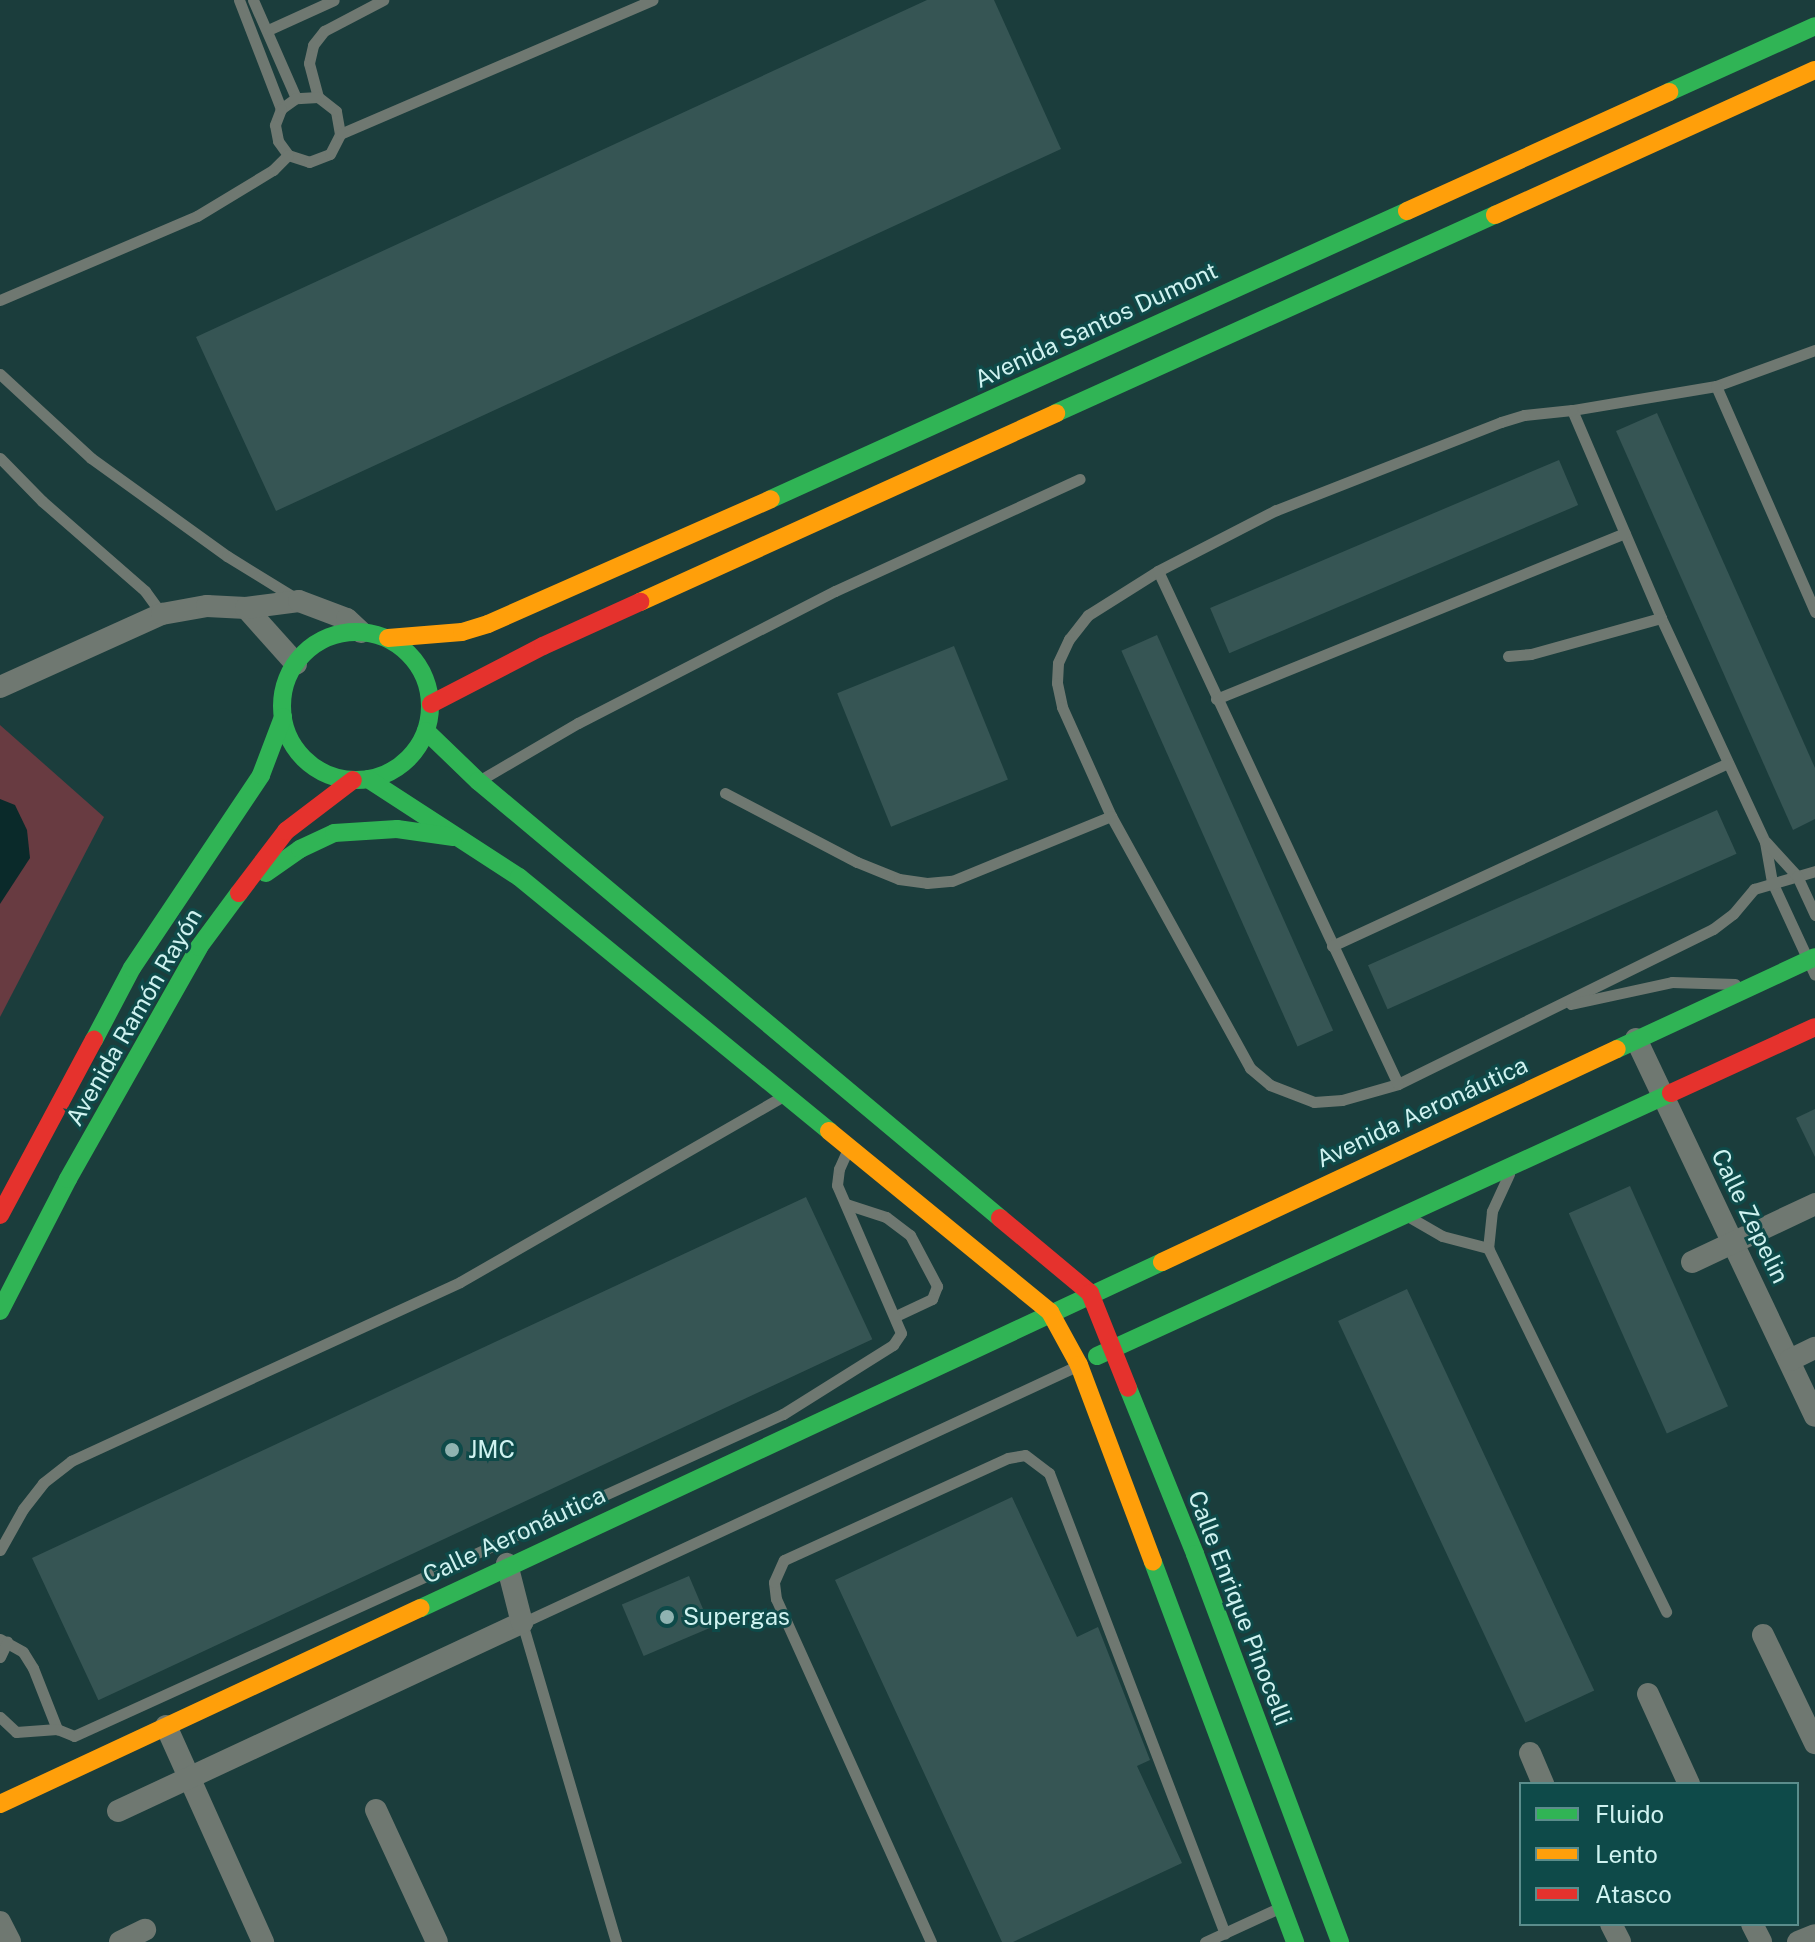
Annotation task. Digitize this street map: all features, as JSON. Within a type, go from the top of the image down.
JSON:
[{"type":"main road","name":"Avenida Santos Dumont","points":[[388,638],[462,632],[502,618],[811,482],[1815,26]]},
{"type":"main road","points":[[431,704],[482,675],[571,633],[1815,70]]},
{"type":"main road","points":[[361,632],[388,638],[410,654],[425,677],[431,704],[426,731],[413,754],[393,771],[361,780],[333,777],[300,754],[283,717],[285,689],[296,664],[317,644],[338,634],[361,632]]},
{"type":"main road","name":"Avenida Ramón Rayón","points":[[0,1215],[132,968],[261,775],[283,717]]},
{"type":"main road","points":[[426,731],[478,781],[1090,1293]]},
{"type":"main road","points":[[361,780],[519,877],[788,1094],[849,1149],[1050,1312],[1079,1365],[1295,1942]]},
{"type":"main road","name":"Avenida Ramón Rayón","points":[[0,1311],[157,1020],[232,899],[286,831],[361,780]]},
{"type":"main road","points":[[232,899],[300,849],[334,833],[397,829],[459,838]]},
{"type":"main road","name":"Avenida Aeronáutica","points":[[1050,1312],[1756,984],[1813,964]]},
{"type":"main road","points":[[1079,1365],[1665,1099],[1815,1027]]},
{"type":"main road","name":"Calle Enrique Pinocelli","points":[[1090,1293],[1195,1554],[1340,1942]]},
{"type":"main road","name":"Calle Aeronáutica","points":[[0,1804],[1050,1312]]},
{"type":"street","points":[[0,687],[162,614],[207,606],[246,608],[299,601],[347,619],[361,632]]},
{"type":"street","points":[[246,608],[296,664]]},
{"type":"street","name":"Calle Zepelin","points":[[1636,1039],[1815,1416]]},
{"type":"street","points":[[1692,1262],[1815,1204]]},
{"type":"street","points":[[1790,1360],[1815,1348]]},
{"type":"street","points":[[118,1811],[522,1623],[507,1564]]},
{"type":"street","points":[[1763,1635],[1815,1743]]},
{"type":"street","points":[[1648,1694],[1688,1782]]},
{"type":"street","points":[[166,1726],[263,1942]]},
{"type":"street","points":[[1530,1753],[1542,1782]]},
{"type":"street","points":[[376,1810],[437,1942]]},
{"type":"street","points":[[120,1942],[145,1930]]},
{"type":"street","points":[[1798,1942],[1815,1935]]},
{"type":"lane","points":[[239,0],[281,109]]},
{"type":"lane","points":[[253,0],[296,98]]},
{"type":"lane","points":[[268,30],[334,0]]},
{"type":"lane","points":[[318,97],[296,98],[281,109],[275,125],[278,141],[288,155],[309,162],[330,154],[340,134],[336,111],[318,97],[309,63],[313,45],[324,31],[366,4],[383,0]]},
{"type":"lane","points":[[340,134],[653,0]]},
{"type":"lane","points":[[0,300],[197,216],[273,170],[288,155]]},
{"type":"lane","points":[[1815,350],[1716,386],[1524,415],[1276,510],[1158,571],[1088,615],[1069,639],[1058,663],[1057,683],[1062,707],[1111,816],[1250,1068],[1270,1085],[1314,1102],[1342,1100],[1398,1084],[1723,923],[1754,889],[1815,871]]},
{"type":"lane","points":[[0,374],[91,458],[227,556],[299,601]]},
{"type":"lane","points":[[1716,386],[1815,612]]},
{"type":"lane","points":[[1572,410],[1661,618],[1765,842],[1772,882],[1813,964]]},
{"type":"lane","points":[[0,458],[42,501],[145,591],[162,614]]},
{"type":"lane","points":[[478,781],[578,723],[835,591],[1080,479]]},
{"type":"lane","points":[[1216,699],[1625,533]]},
{"type":"lane","points":[[1158,571],[1398,1084]]},
{"type":"lane","points":[[1508,656],[1531,654],[1661,618]]},
{"type":"lane","points":[[1332,946],[1728,763]]},
{"type":"lane","points":[[725,793],[857,862],[899,879],[927,883],[952,881],[1111,816]]},
{"type":"lane","points":[[1765,842],[1797,876],[1815,915]]},
{"type":"lane","points":[[1556,1007],[1672,982],[1756,984]]},
{"type":"lane","points":[[0,1550],[23,1509],[43,1483],[71,1461],[460,1282],[788,1094]]},
{"type":"lane","points":[[0,1717],[16,1732],[57,1729],[74,1736],[745,1433],[893,1345],[901,1333],[896,1316],[846,1204],[837,1176],[849,1149]]},
{"type":"lane","points":[[1512,1167],[1492,1211],[1488,1248],[1666,1612]]},
{"type":"lane","points":[[846,1204],[886,1217],[903,1229],[937,1286],[932,1299],[896,1316]]},
{"type":"lane","points":[[1406,1215],[1442,1236],[1488,1248]]},
{"type":"lane","points":[[616,1942],[522,1623],[1079,1365]]},
{"type":"lane","points":[[931,1942],[776,1599],[774,1582],[784,1560],[1008,1458],[1025,1455],[1049,1473],[1225,1933]]},
{"type":"lane","points":[[0,1657],[3,1640],[23,1652],[33,1668],[57,1729]]},
{"type":"lane","points":[[1205,1942],[1282,1907]]},
{"type":"shaded area","points":[[0,725],[104,817],[0,1017]]},
{"type":"water","points":[[0,799],[15,805],[27,830],[30,858],[0,904]]},
{"type":"building","points":[[927,0],[994,0],[1061,149],[276,511],[196,337]]},
{"type":"building","points":[[1657,413],[1815,768],[1815,819],[1793,830],[1616,431]]},
{"type":"building","points":[[1559,460],[1578,505],[1229,653],[1210,608]]},
{"type":"building","points":[[1157,635],[1333,1031],[1297,1046],[1121,651]]},
{"type":"building","points":[[954,646],[1008,780],[891,827],[837,693]]},
{"type":"building","points":[[1717,810],[1737,854],[1388,1009],[1368,965]]},
{"type":"building","points":[[1815,1109],[1815,1157],[1796,1118]]},
{"type":"building","points":[[1630,1186],[1728,1406],[1667,1433],[1569,1213]]},
{"type":"building","name":"JMC","points":[[806,1197],[872,1339],[98,1700],[32,1558]]},
{"type":"building","points":[[1407,1289],[1594,1690],[1525,1723],[1338,1321]]},
{"type":"building","points":[[1012,1497],[1077,1637],[1098,1627],[1150,1760],[1137,1766],[1182,1863],[1013,1942],[1002,1942],[835,1580]]},
{"type":"building","name":"Supergas","points":[[689,1576],[711,1628],[644,1656],[622,1605]]},
{"type":"traffic: fast","points":[[1669,92],[1815,26]]},
{"type":"traffic: fast","points":[[771,499],[1407,211]]},
{"type":"traffic: fast","points":[[1056,413],[1495,215]]},
{"type":"traffic: fast","points":[[356,632],[384,638],[408,654],[424,678],[430,706],[424,734],[408,758],[384,774],[356,780],[328,774],[304,758],[288,734],[282,706],[288,678],[304,654],[328,638],[356,632]]},
{"type":"traffic: fast","points":[[94,1040],[132,968],[261,775],[283,717]]},
{"type":"traffic: fast","points":[[426,731],[478,781],[1000,1218]]},
{"type":"traffic: fast","points":[[368,779],[519,877],[829,1131]]},
{"type":"traffic: fast","points":[[266,873],[300,849],[334,833],[397,829],[453,837]]},
{"type":"traffic: fast","points":[[0,1311],[68,1179],[199,947],[239,893]]},
{"type":"traffic: fast","points":[[1617,1049],[1815,957]]},
{"type":"traffic: fast","points":[[1097,1356],[1671,1093]]},
{"type":"traffic: fast","points":[[421,1608],[1162,1262]]},
{"type":"traffic: fast","points":[[1128,1388],[1195,1554],[1340,1942]]},
{"type":"traffic: fast","points":[[1153,1562],[1295,1942]]},
{"type":"traffic: slow","points":[[1495,215],[1815,70]]},
{"type":"traffic: slow","points":[[1407,211],[1669,92]]},
{"type":"traffic: slow","points":[[640,602],[1056,413]]},
{"type":"traffic: slow","points":[[388,638],[462,632],[488,624],[771,499]]},
{"type":"traffic: slow","points":[[1162,1262],[1617,1049]]},
{"type":"traffic: slow","points":[[829,1131],[1050,1312],[1079,1365],[1153,1562]]},
{"type":"traffic: slow","points":[[0,1804],[421,1608]]},
{"type":"traffic: jam","points":[[431,704],[543,646],[640,602]]},
{"type":"traffic: jam","points":[[239,893],[286,831],[353,780]]},
{"type":"traffic: jam","points":[[1671,1093],[1815,1027]]},
{"type":"traffic: jam","points":[[0,1215],[94,1040]]},
{"type":"traffic: jam","points":[[1000,1218],[1090,1293],[1128,1388]]},
{"type":"place","name":"JMC","points":[[452,1450]]},
{"type":"place","name":"Supergas","points":[[667,1617]]}]
